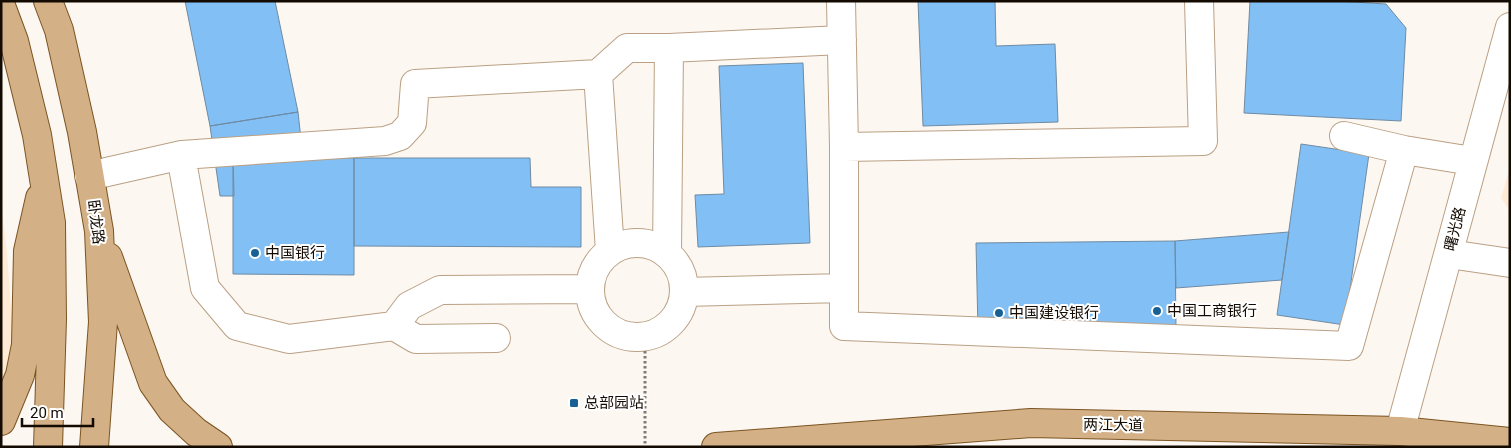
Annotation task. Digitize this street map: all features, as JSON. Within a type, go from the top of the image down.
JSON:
[{"type":"main road","name":"卧龙路","points":[[48,1],[59,30],[82,132],[99,231],[103,322],[94,447]]},
{"type":"main road","points":[[1,6],[14,42],[37,134],[51,223],[52,319],[48,447]]},
{"type":"main road","points":[[1,421],[20,375],[26,345],[28,251],[44,182]]},
{"type":"main road","points":[[99,231],[153,383],[172,410],[196,432],[218,447]]},
{"type":"main road","name":"两江大道","points":[[716,447],[1031,423],[1400,432],[1510,442]]},
{"type":"street","points":[[841,1],[844,147],[844,326],[1349,346],[1404,150]]},
{"type":"street","points":[[844,147],[1202,141],[1199,1]]},
{"type":"street","name":"曙光路","points":[[1400,432],[1449,254],[1472,161],[1510,27]]},
{"type":"street","points":[[89,176],[181,156],[385,141],[400,136],[412,123],[415,84],[598,74],[627,48],[669,48],[842,40]]},
{"type":"street","points":[[667,254],[669,48]]},
{"type":"street","points":[[598,74],[610,251]]},
{"type":"street","points":[[1344,136],[1404,150],[1472,161]]},
{"type":"street","points":[[181,156],[205,288],[237,326],[290,339],[394,326],[416,339],[496,338]]},
{"type":"street","points":[[639,242],[653,246],[667,254],[676,264],[682,278],[684,292],[680,308],[672,322],[659,332],[645,336],[627,336],[612,330],[600,319],[592,305],[590,289],[592,274],[599,261],[610,251],[624,244],[639,242]]},
{"type":"street","points":[[1449,254],[1510,263]]},
{"type":"street","points":[[684,292],[844,288]]},
{"type":"street","points":[[394,326],[409,306],[440,290],[590,289]]},
{"type":"path","points":[[645,336],[645,447]]},
{"type":"shaded area","points":[[1510,167],[1510,211],[1501,198]]},
{"type":"shaded area","points":[[1,206],[7,252],[13,340],[7,376],[1,391]]},
{"type":"building","points":[[185,1],[275,1],[298,112],[210,126]]},
{"type":"building","points":[[918,1],[995,1],[996,46],[1055,44],[1058,122],[923,126]]},
{"type":"building","points":[[1250,1],[1336,1],[1386,4],[1406,28],[1401,121],[1244,113]]},
{"type":"building","points":[[803,63],[810,243],[698,247],[695,195],[724,194],[719,66]]},
{"type":"building","points":[[298,112],[303,157],[233,157],[234,196],[220,196],[210,126]]},
{"type":"building","points":[[1301,144],[1369,154],[1345,325],[1277,315]]},
{"type":"building","points":[[233,157],[354,158],[354,275],[233,274]]},
{"type":"building","points":[[354,158],[530,158],[531,187],[581,187],[581,247],[354,246]]},
{"type":"building","points":[[1289,232],[1282,280],[1176,288],[1175,241]]},
{"type":"building","points":[[1175,241],[1176,328],[978,330],[976,243]]},
{"type":"place","name":"中国银行","points":[[255,253]]},
{"type":"place","name":"中国工商银行","points":[[1157,311]]},
{"type":"place","name":"中国建设银行","points":[[999,313]]},
{"type":"place","name":"总部园站","points":[[574,403]]}]
